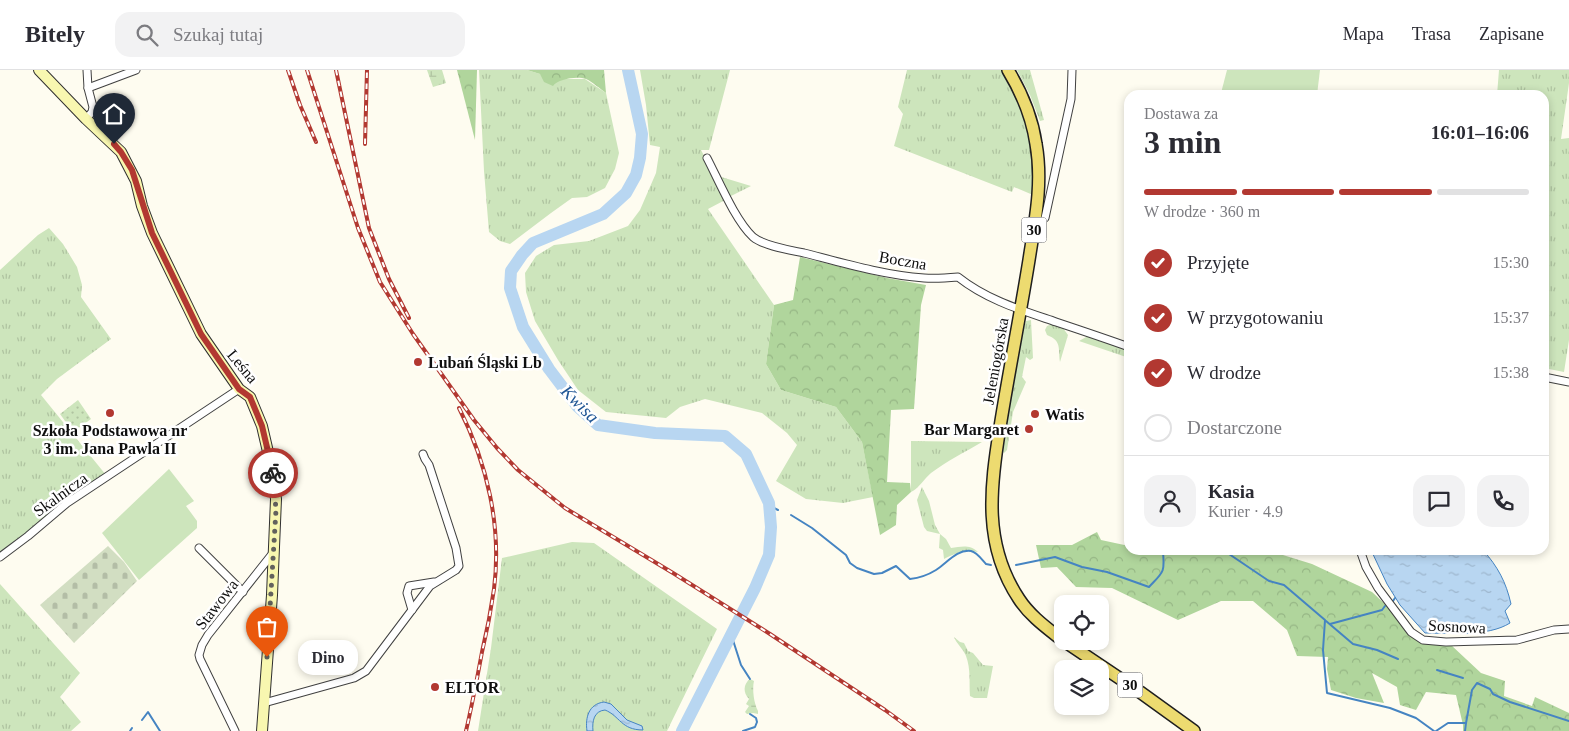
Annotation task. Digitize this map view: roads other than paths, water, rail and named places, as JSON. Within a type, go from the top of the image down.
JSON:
[{"type":"main road","name":"Leśna","points":[[39,70],[86,119],[114,144],[126,160],[136,181],[142,206],[152,233],[193,318],[208,345],[239,389],[250,397],[264,434],[272,465],[276,499],[262,731]]},
{"type":"main road","name":"Jeleniogórska","points":[[1008,70],[1022,96],[1037,145],[1039,167],[1038,205],[998,443],[992,489],[992,528],[998,554],[1010,584],[1020,601],[1040,623],[1054,634]]},
{"type":"main road","name":"Jeleniogórska","points":[[1077,650],[1194,731]]},
{"type":"street","points":[[86,70],[93,107],[92,112],[86,119]]},
{"type":"street","points":[[88,88],[136,70]]},
{"type":"street","points":[[1045,218],[1071,99],[1072,70]]},
{"type":"street","name":"Boczna","points":[[707,158],[741,221],[754,238],[759,241],[839,262],[908,276],[934,279],[958,277],[982,294],[1021,310],[1124,345]]},
{"type":"street","points":[[1549,378],[1569,382]]},
{"type":"street","name":"Skalnicza","points":[[0,557],[67,503],[239,389]]},
{"type":"street","points":[[264,703],[354,678],[366,672],[430,586],[456,570],[458,566],[457,554],[424,454]]},
{"type":"street","points":[[199,548],[243,592]]},
{"type":"street","name":"Stawowa","points":[[235,731],[199,654],[208,635],[274,553]]},
{"type":"street","name":"Sosnowa","points":[[1362,555],[1378,588],[1411,632],[1423,640],[1446,642],[1517,640],[1554,630],[1569,629]]},
{"type":"street","points":[[412,610],[406,593],[409,586],[437,582]]},
{"type":"water","points":[[1373,555],[1487,555],[1497,569],[1507,589],[1511,604],[1505,611],[1510,623],[1480,632],[1457,634],[1425,633],[1400,605],[1387,584]]},
{"type":"water","points":[[604,702],[611,704],[627,720],[642,726],[643,730],[630,728],[605,710],[598,712],[594,717],[593,731],[587,731],[589,712],[595,705]]},
{"type":"waterway","name":"Kwisa","points":[[628,70],[642,134],[636,175],[626,193],[603,214],[533,243],[511,271],[510,288],[523,327],[549,369],[577,406],[598,425],[655,433],[725,436],[746,454],[769,503],[771,527],[769,555],[755,588],[682,731]]},
{"type":"waterway","points":[[770,506],[778,510]]},
{"type":"waterway","points":[[791,515],[812,528],[846,555],[850,563],[857,568],[874,574],[882,573],[896,566],[910,579],[917,578],[933,572],[952,557],[966,551],[973,552],[986,564],[991,565]]},
{"type":"waterway","points":[[1016,565],[1055,557],[1082,567],[1107,572],[1149,587],[1162,572],[1163,555]]},
{"type":"waterway","points":[[1230,555],[1269,581],[1284,585],[1325,620],[1323,650],[1327,693],[1390,708],[1416,718],[1434,731]]},
{"type":"waterway","points":[[1330,624],[1382,610],[1385,606]]},
{"type":"waterway","points":[[1326,621],[1353,644],[1377,650],[1398,659]]},
{"type":"waterway","points":[[731,634],[741,665],[750,679]]},
{"type":"waterway","points":[[1437,670],[1463,678]]},
{"type":"waterway","points":[[1466,723],[1472,690],[1477,683],[1490,689],[1493,694],[1510,702],[1569,721]]},
{"type":"waterway","points":[[142,720],[148,712],[160,731]]},
{"type":"waterway","points":[[743,731],[755,727],[756,718],[750,714]]},
{"type":"waterway","points":[[1436,731],[1448,723],[1466,723],[1465,731]]},
{"type":"railway","points":[[288,70],[300,105],[316,142]]},
{"type":"railway","points":[[307,70],[358,228],[380,282],[413,334],[474,420],[497,448],[518,470],[565,508],[770,634],[914,731]]},
{"type":"railway","points":[[336,70],[369,228],[389,279],[409,318]]},
{"type":"railway","points":[[365,144],[367,70]]},
{"type":"railway","points":[[459,408],[469,429],[484,473],[490,496],[496,542],[493,597],[466,731]]},
{"type":"place","name":"Lubań Śląski Lb","points":[[418,362]]},
{"type":"place","name":"Szkoła Podstawowa nr 3 im. Jana Pawla II","points":[[110,413]]},
{"type":"place","name":"Watis","points":[[1035,414]]},
{"type":"place","name":"Bar Margaret","points":[[1029,429]]},
{"type":"place","name":"Dino","points":[[267,657]]},
{"type":"place","name":"ELTOR","points":[[435,687]]}]
